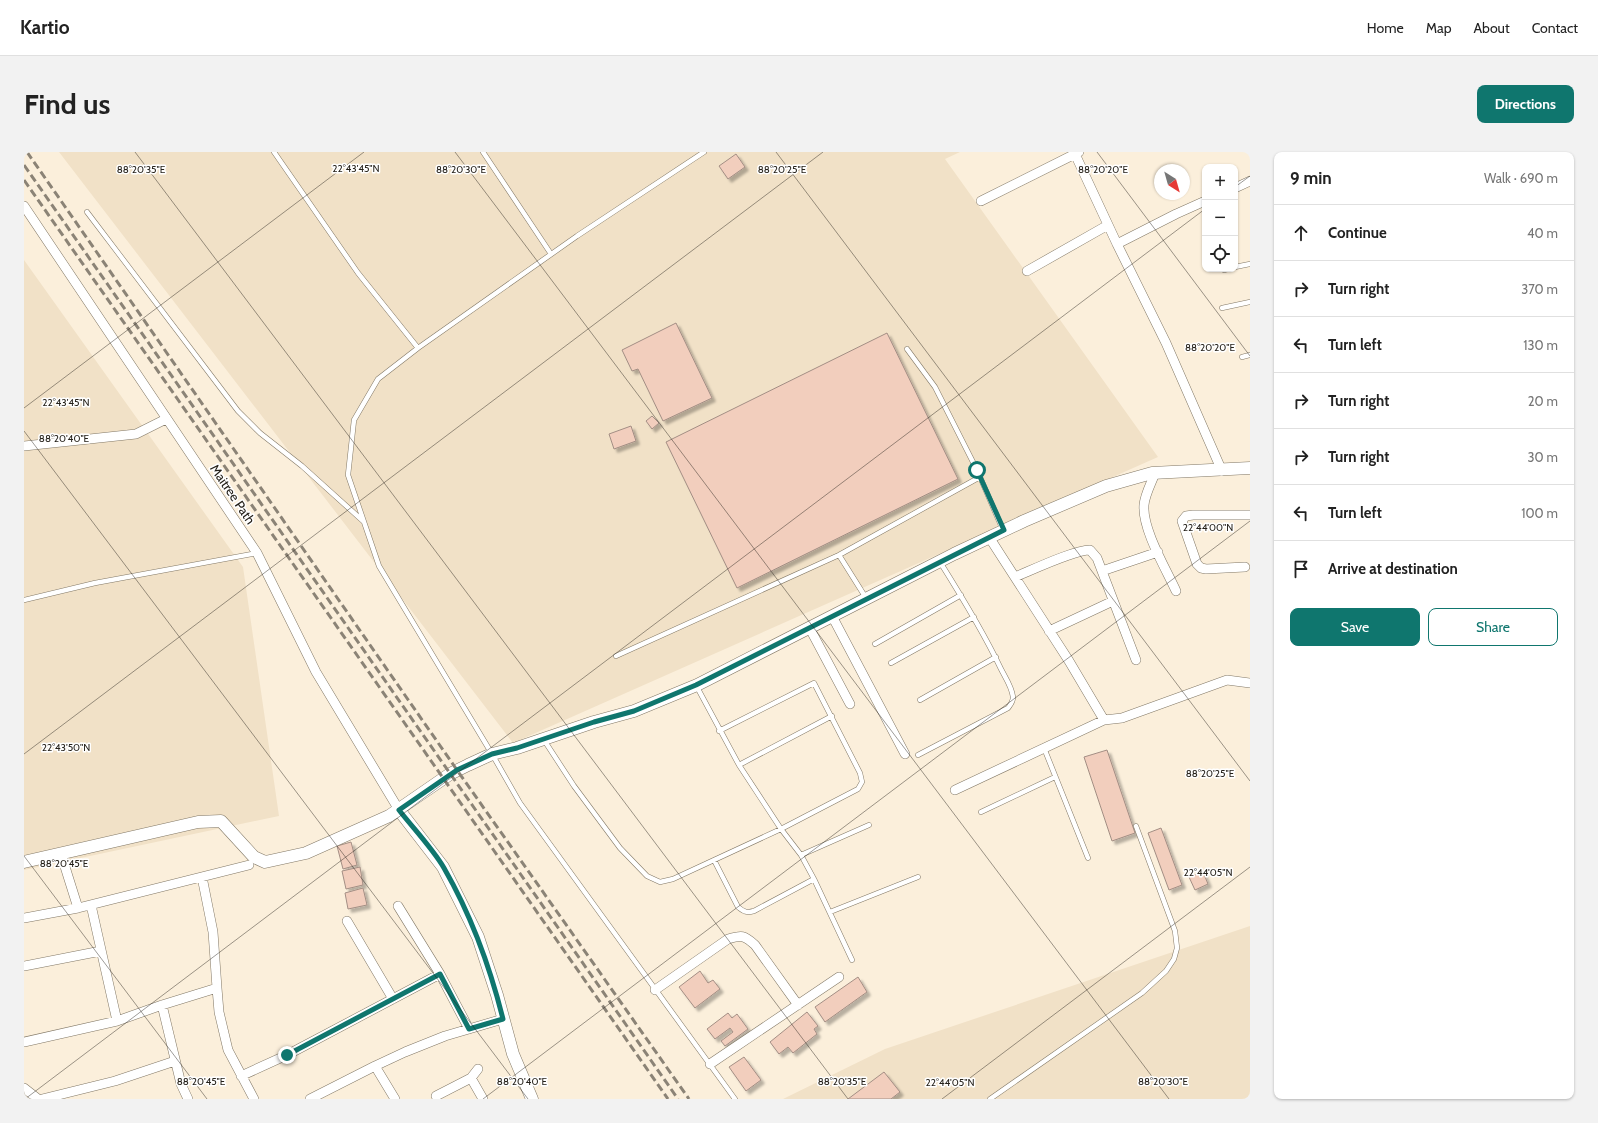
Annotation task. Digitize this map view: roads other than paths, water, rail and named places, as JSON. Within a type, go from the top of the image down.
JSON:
[{"type":"street","points":[[981,201],[1077,153],[1117,244],[1166,343],[1222,471]]},
{"type":"street","points":[[1238,187],[1250,181]]},
{"type":"street","points":[[1117,244],[1202,202]]},
{"type":"street","name":"Maitree Path","points":[[24,206],[257,553],[316,672],[399,810]]},
{"type":"street","points":[[1027,271],[1108,224]]},
{"type":"street","points":[[24,446],[136,434],[166,419]]},
{"type":"street","points":[[24,862],[198,822],[221,820],[254,857],[265,862],[306,852],[389,816],[457,770],[492,754],[634,711],[696,685],[1004,530],[1106,486],[1155,473],[1222,471],[1250,468]]},
{"type":"street","points":[[1155,473],[1144,506],[1145,521],[1176,591]]},
{"type":"street","points":[[1245,567],[1201,568],[1195,561],[1182,521],[1186,516],[1193,515],[1250,515]]},
{"type":"street","points":[[988,538],[1015,577],[1104,720]]},
{"type":"street","points":[[1015,577],[1070,555],[1090,550],[1094,553],[1102,571],[1136,660]]},
{"type":"street","points":[[1102,571],[1158,552]]},
{"type":"street","points":[[1049,631],[1113,601]]},
{"type":"street","points":[[832,616],[905,754]]},
{"type":"street","points":[[809,627],[850,704]]},
{"type":"street","points":[[955,790],[1104,720],[1122,718],[1226,680],[1250,683]]},
{"type":"street","points":[[399,810],[443,867],[474,930],[497,995],[513,1054],[532,1099]]},
{"type":"street","points":[[61,854],[78,908]]},
{"type":"street","points":[[24,918],[91,905],[249,865]]},
{"type":"street","points":[[202,878],[213,932],[219,1012],[228,1050],[254,1099]]},
{"type":"street","points":[[91,905],[117,1021]]},
{"type":"street","points":[[398,906],[440,974],[469,1029]]},
{"type":"street","points":[[347,921],[393,999]]},
{"type":"street","points":[[656,990],[728,939],[742,936],[747,938],[755,945],[798,1005]]},
{"type":"street","points":[[24,966],[102,951]]},
{"type":"street","points":[[241,1076],[287,1055],[440,974]]},
{"type":"street","points":[[710,1064],[839,977]]},
{"type":"street","points":[[24,1042],[117,1021],[217,988]]},
{"type":"street","points":[[162,1005],[181,1084],[188,1099]]},
{"type":"street","points":[[310,1099],[375,1066],[438,1038],[503,1019]]},
{"type":"street","points":[[42,1099],[115,1081],[175,1061]]},
{"type":"street","points":[[375,1066],[396,1099]]},
{"type":"street","points":[[435,1098],[471,1078],[478,1069]]},
{"type":"street","points":[[471,1078],[483,1099]]},
{"type":"street","points":[[24,1088],[38,1099]]},
{"type":"lane","points":[[274,152],[358,273],[418,348]]},
{"type":"lane","points":[[483,152],[552,254]]},
{"type":"lane","points":[[704,152],[552,254],[418,348],[378,379],[354,420],[348,475],[379,566],[520,803],[735,1099]]},
{"type":"lane","points":[[87,212],[238,411],[260,433],[302,466],[364,522]]},
{"type":"lane","points":[[1238,266],[1250,264]]},
{"type":"lane","points":[[1222,308],[1250,302]]},
{"type":"lane","points":[[906,349],[936,387],[1004,530]]},
{"type":"lane","points":[[1242,357],[1250,355]]},
{"type":"lane","points":[[616,656],[839,555],[980,477]]},
{"type":"lane","points":[[24,600],[95,583],[257,553]]},
{"type":"lane","points":[[839,555],[867,599]]},
{"type":"lane","points":[[918,755],[1001,711],[1012,703],[1013,698],[1011,690],[996,657],[974,617],[940,562]]},
{"type":"lane","points":[[875,644],[961,595]]},
{"type":"lane","points":[[891,663],[974,617]]},
{"type":"lane","points":[[920,700],[996,657]]},
{"type":"lane","points":[[544,739],[574,786],[620,848],[647,876],[660,882],[673,879],[781,829],[858,789],[862,782],[860,773],[814,683],[719,731]]},
{"type":"lane","points":[[696,685],[719,731],[739,765],[781,829],[801,856],[814,879],[852,960]]},
{"type":"lane","points":[[739,765],[832,716]]},
{"type":"lane","points":[[1044,748],[1088,858]]},
{"type":"lane","points":[[981,812],[1055,776]]},
{"type":"lane","points":[[801,856],[869,825]]},
{"type":"lane","points":[[990,1099],[1142,993],[1166,971],[1174,959],[1177,948],[1175,931],[1136,826]]},
{"type":"lane","points":[[714,860],[738,907],[743,911],[748,912],[754,911],[814,879]]},
{"type":"lane","points":[[830,912],[918,877]]},
{"type":"railway","points":[[27,152],[457,770],[689,1099]]},
{"type":"railway","points":[[24,165],[678,1099]]},
{"type":"railway","points":[[24,180],[668,1099]]}]
